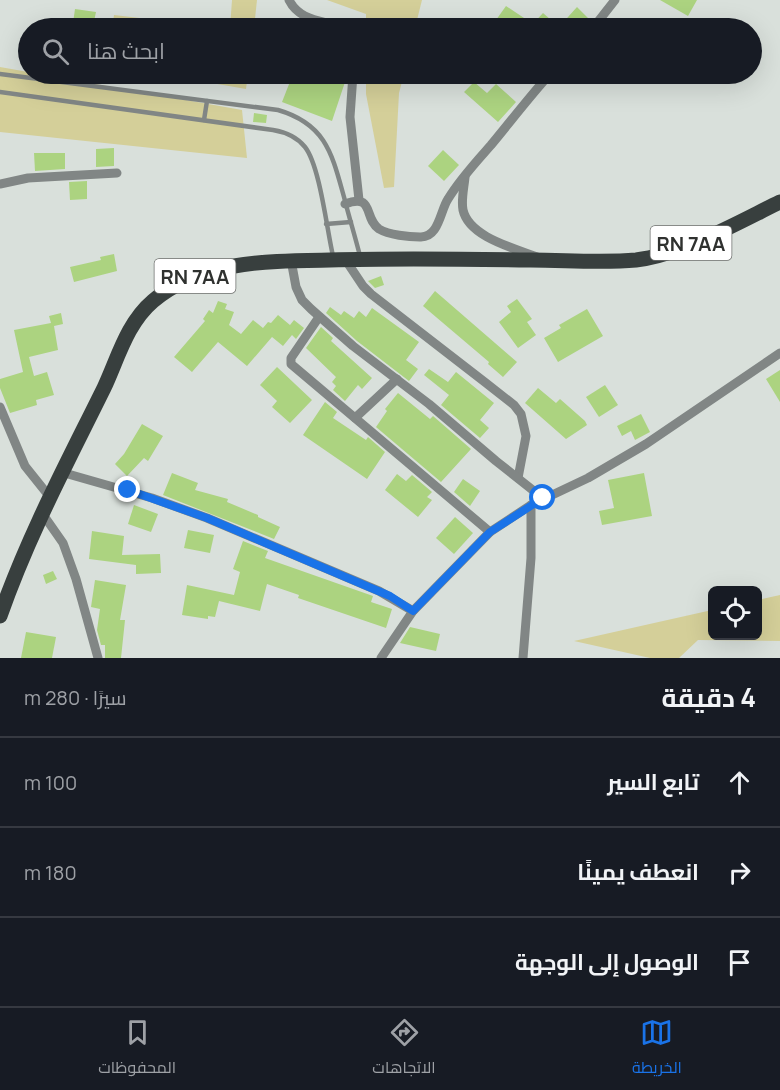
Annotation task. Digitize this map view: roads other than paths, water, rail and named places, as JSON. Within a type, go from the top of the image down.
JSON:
[{"type":"main road","name":"RN 7AA","points":[[0,616],[10,586],[49,496],[134,321],[171,287],[194,276],[218,269],[291,260],[637,260],[676,250],[780,202]]},
{"type":"street","points":[[289,0],[293,8],[302,15],[312,18]]},
{"type":"street","points":[[600,18],[615,0]]},
{"type":"street","points":[[352,84],[350,117],[359,200]]},
{"type":"street","points":[[345,204],[359,200],[365,203],[374,224],[382,231],[424,237],[435,230],[444,206],[465,176],[542,84]]},
{"type":"street","points":[[0,184],[28,178],[117,173]]},
{"type":"street","points":[[465,176],[463,210],[473,228],[483,235],[545,260]]},
{"type":"street","points":[[347,259],[363,286],[371,294],[514,405],[521,414],[526,436],[518,478]]},
{"type":"street","points":[[291,260],[296,287],[302,300],[353,346],[543,498]]},
{"type":"street","points":[[320,317],[291,358],[291,364],[490,532]]},
{"type":"street","points":[[381,658],[413,611],[490,532],[543,498],[588,478],[646,444],[780,353]]},
{"type":"street","points":[[355,418],[397,379]]},
{"type":"street","points":[[0,407],[25,466],[49,496]]},
{"type":"street","points":[[61,472],[152,498],[207,518],[384,593],[413,611]]},
{"type":"street","points":[[523,658],[531,558],[531,505]]},
{"type":"street","points":[[42,513],[63,543],[76,579],[98,658]]},
{"type":"lane","points":[[0,74],[18,76]]},
{"type":"lane","points":[[77,84],[278,110],[307,123],[322,138],[333,156],[351,222],[347,259]]},
{"type":"lane","points":[[0,92],[273,129],[290,135],[305,147],[314,163],[326,224],[347,259]]},
{"type":"lane","points":[[204,120],[207,101]]},
{"type":"lane","points":[[326,224],[351,222]]}]
